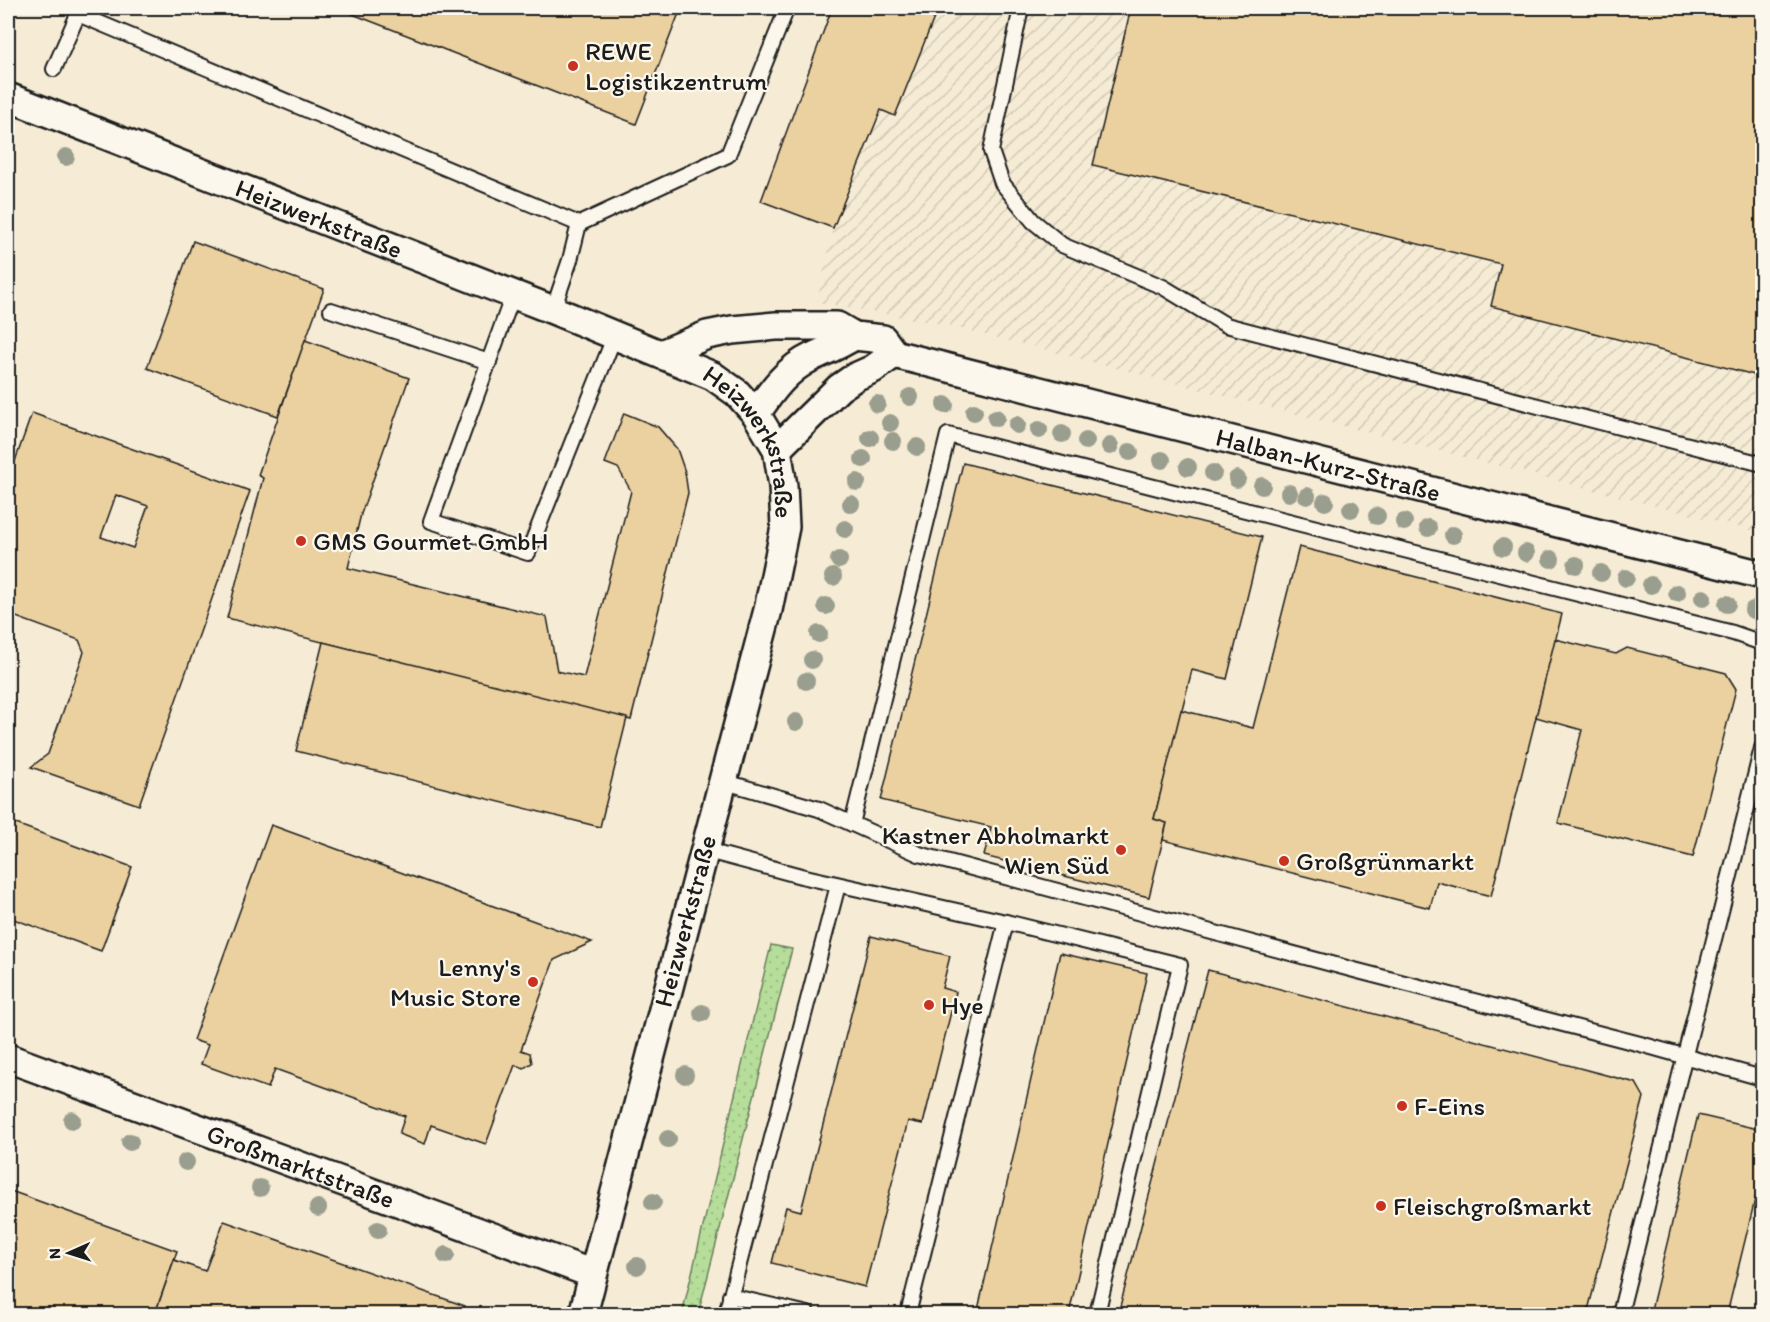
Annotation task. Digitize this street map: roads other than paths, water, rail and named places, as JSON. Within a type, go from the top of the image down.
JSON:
[{"type":"street","name":"Heizwerkstraße","points":[[8,97],[513,294],[713,376],[737,393],[756,414],[777,449],[783,486],[785,526],[768,610],[582,1314]]},
{"type":"street","name":"Halban-Kurz-Straße","points":[[661,354],[707,335],[732,330],[776,326],[837,326],[854,336],[883,339],[894,354],[1762,575]]},
{"type":"street","points":[[756,414],[770,393],[788,374],[810,358],[839,346],[854,336]]},
{"type":"street","points":[[777,449],[840,388],[894,354]]},
{"type":"street","name":"Großmarktstraße","points":[[8,1058],[593,1274]]},
{"type":"lane","points":[[54,69],[78,14],[579,224],[728,155],[787,8]]},
{"type":"lane","points":[[1021,8],[991,151],[1002,183],[1033,222],[1062,245],[1163,287],[1226,325],[1762,464]]},
{"type":"lane","points":[[553,310],[570,260],[579,224]]},
{"type":"lane","points":[[513,294],[431,521],[528,552],[615,335]]},
{"type":"lane","points":[[331,310],[489,362]]},
{"type":"lane","points":[[852,824],[948,435],[1733,633],[1762,643]]},
{"type":"lane","points":[[1620,1314],[1762,748]]},
{"type":"lane","points":[[722,781],[819,808],[919,854],[1762,1078]]},
{"type":"lane","points":[[704,850],[838,885],[1006,922],[1180,966],[1097,1314]]},
{"type":"lane","points":[[726,1314],[838,885]]},
{"type":"lane","points":[[908,1314],[1006,922]]},
{"type":"lane","points":[[730,1296],[808,1314]]},
{"type":"place","name":"REWE Logistikzentrum","points":[[573,66]]},
{"type":"place","name":"GMS Gourmet GmbH","points":[[301,541]]},
{"type":"place","name":"Kastner Abholmarkt Wien Süd","points":[[1121,850]]},
{"type":"place","name":"Großgrünmarkt","points":[[1284,861]]},
{"type":"place","name":"Lenny's Music Store","points":[[533,982]]},
{"type":"place","name":"Hye","points":[[929,1005]]},
{"type":"place","name":"F-Eins","points":[[1402,1106]]},
{"type":"place","name":"Fleischgroßmarkt","points":[[1381,1206]]}]
